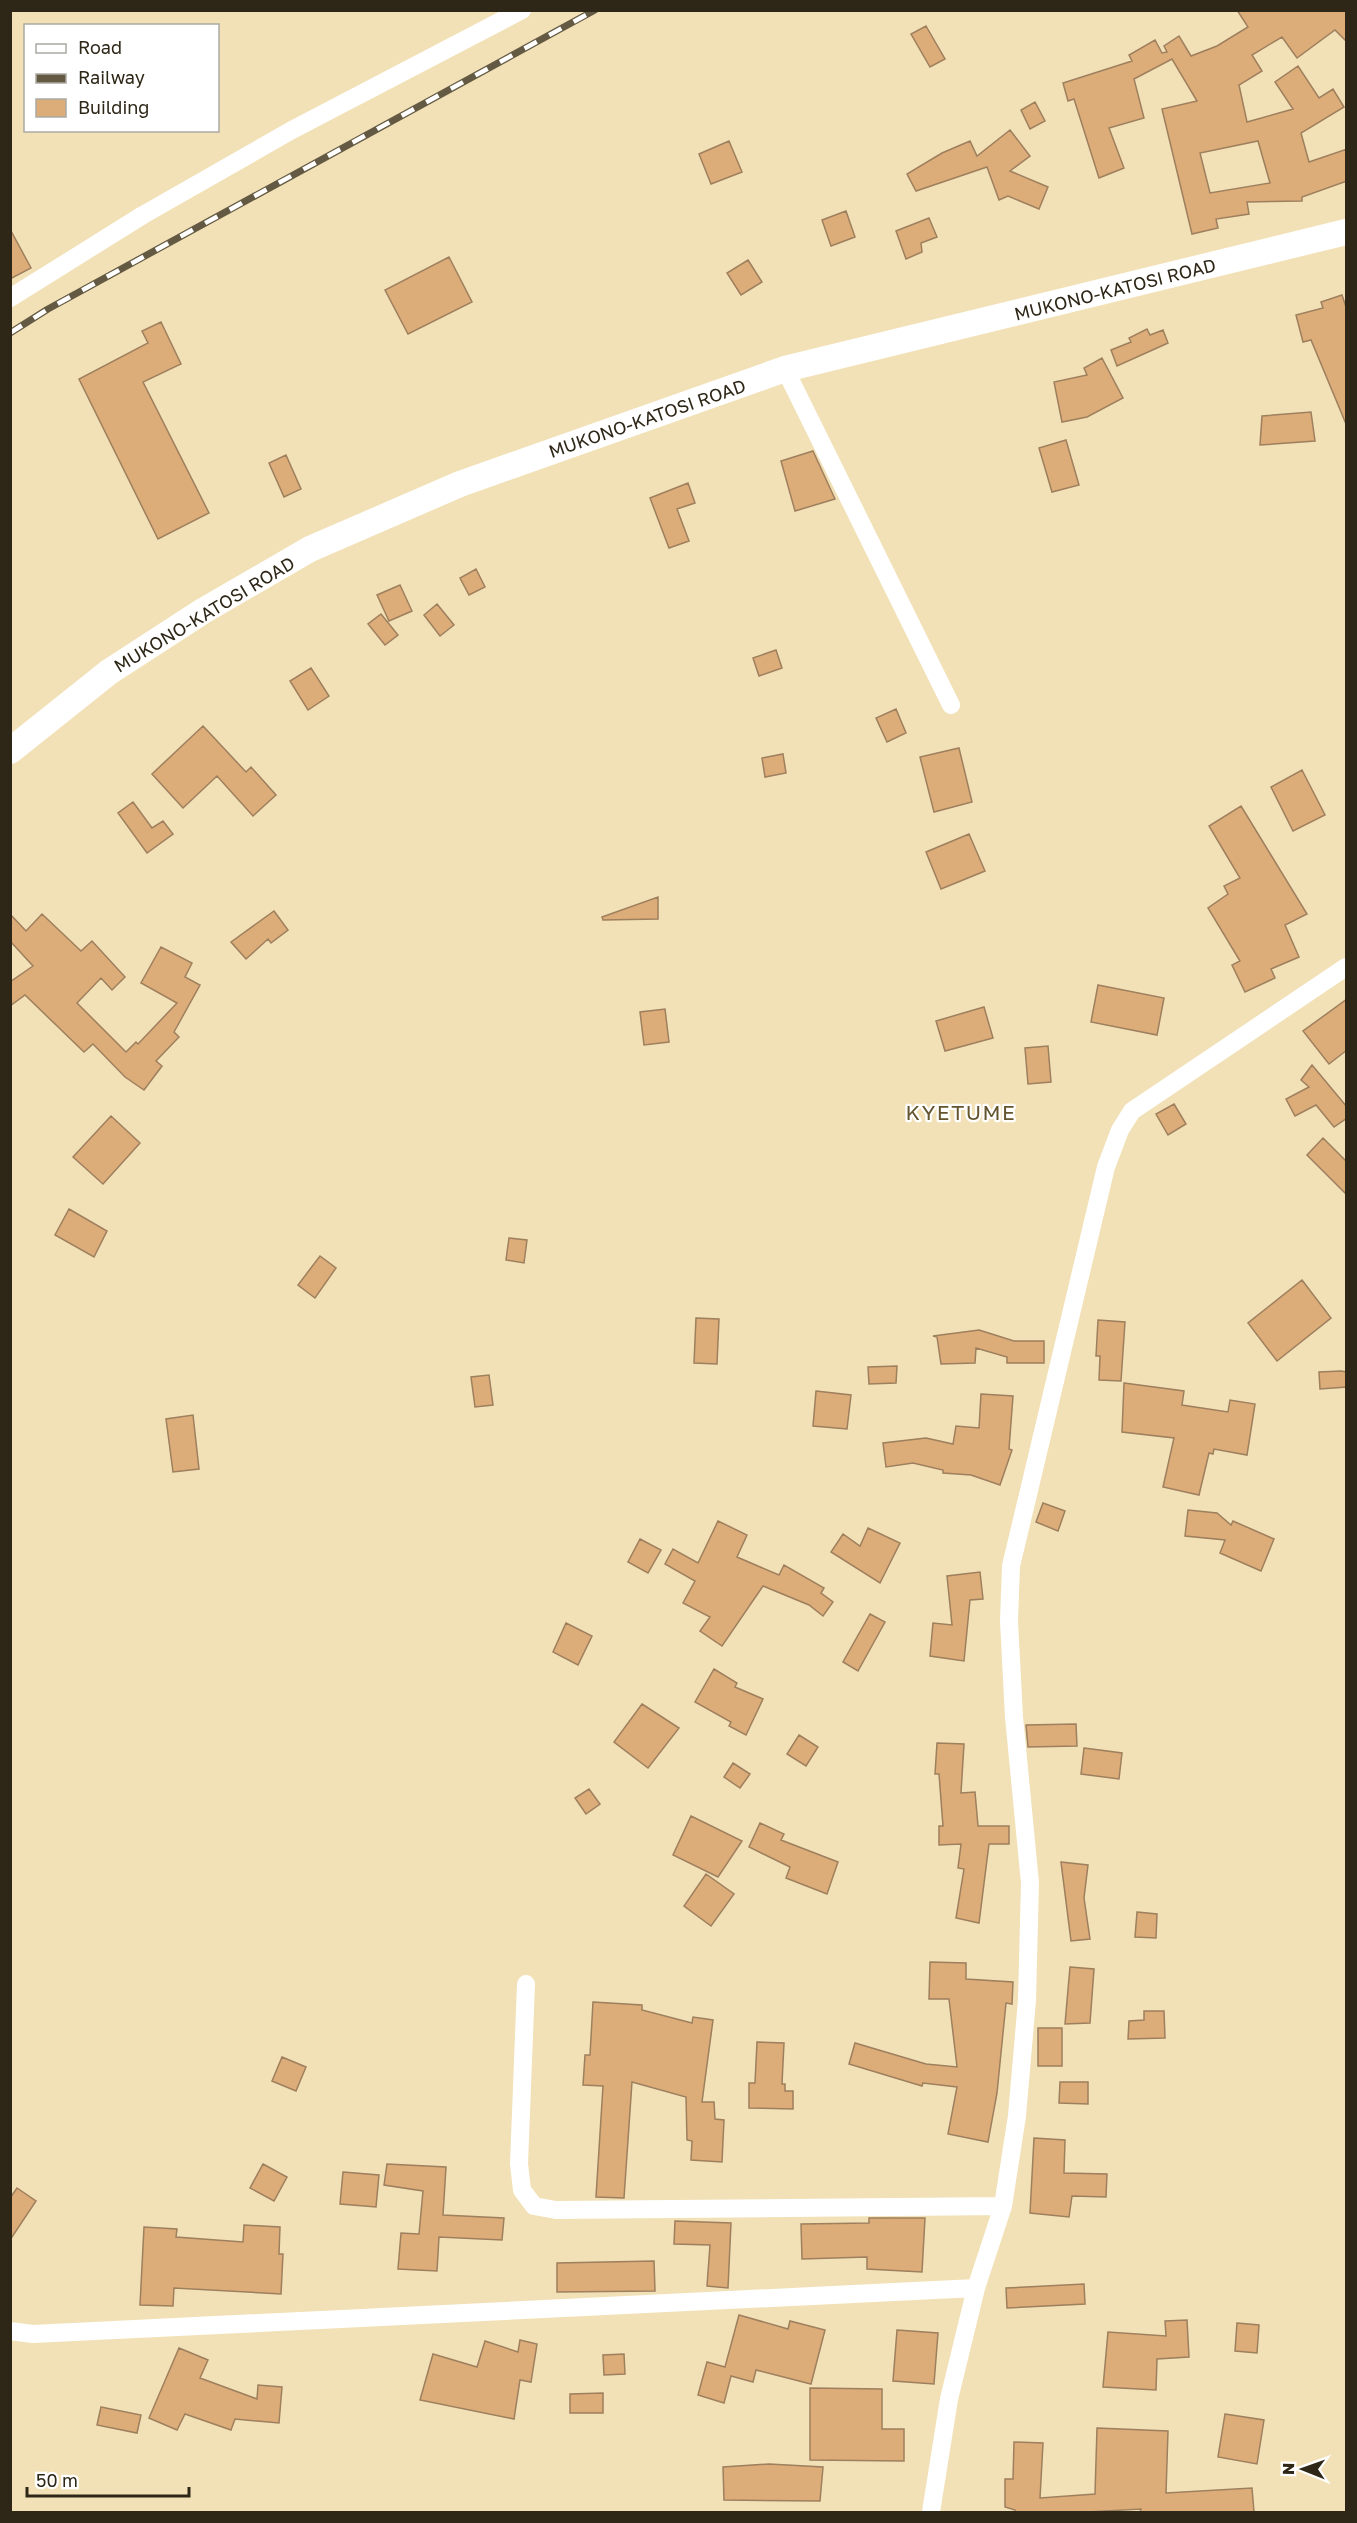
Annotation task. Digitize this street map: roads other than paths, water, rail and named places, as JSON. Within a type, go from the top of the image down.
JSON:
[{"type":"main road","name":"MUKONO-KATOSI ROAD","points":[[10,751],[109,672],[203,610],[310,549],[471,480],[785,369],[1347,232]]},
{"type":"street","points":[[10,298],[143,215],[282,136],[522,10]]},
{"type":"street","points":[[785,369],[951,705]]},
{"type":"street","points":[[931,2512],[949,2399],[976,2288],[1003,2206],[1017,2116],[1028,2000],[1030,1883],[1014,1717],[1009,1621],[1011,1566],[1106,1167],[1120,1130],[1132,1111],[1347,967]]},
{"type":"street","points":[[526,1984],[519,2164],[522,2190],[534,2206],[556,2210],[1003,2206]]},
{"type":"street","points":[[10,2331],[33,2334],[976,2288]]},
{"type":"railway","points":[[10,333],[48,309],[595,10]]},
{"type":"district","name":"KYETUME","points":[[961,1112]]}]
